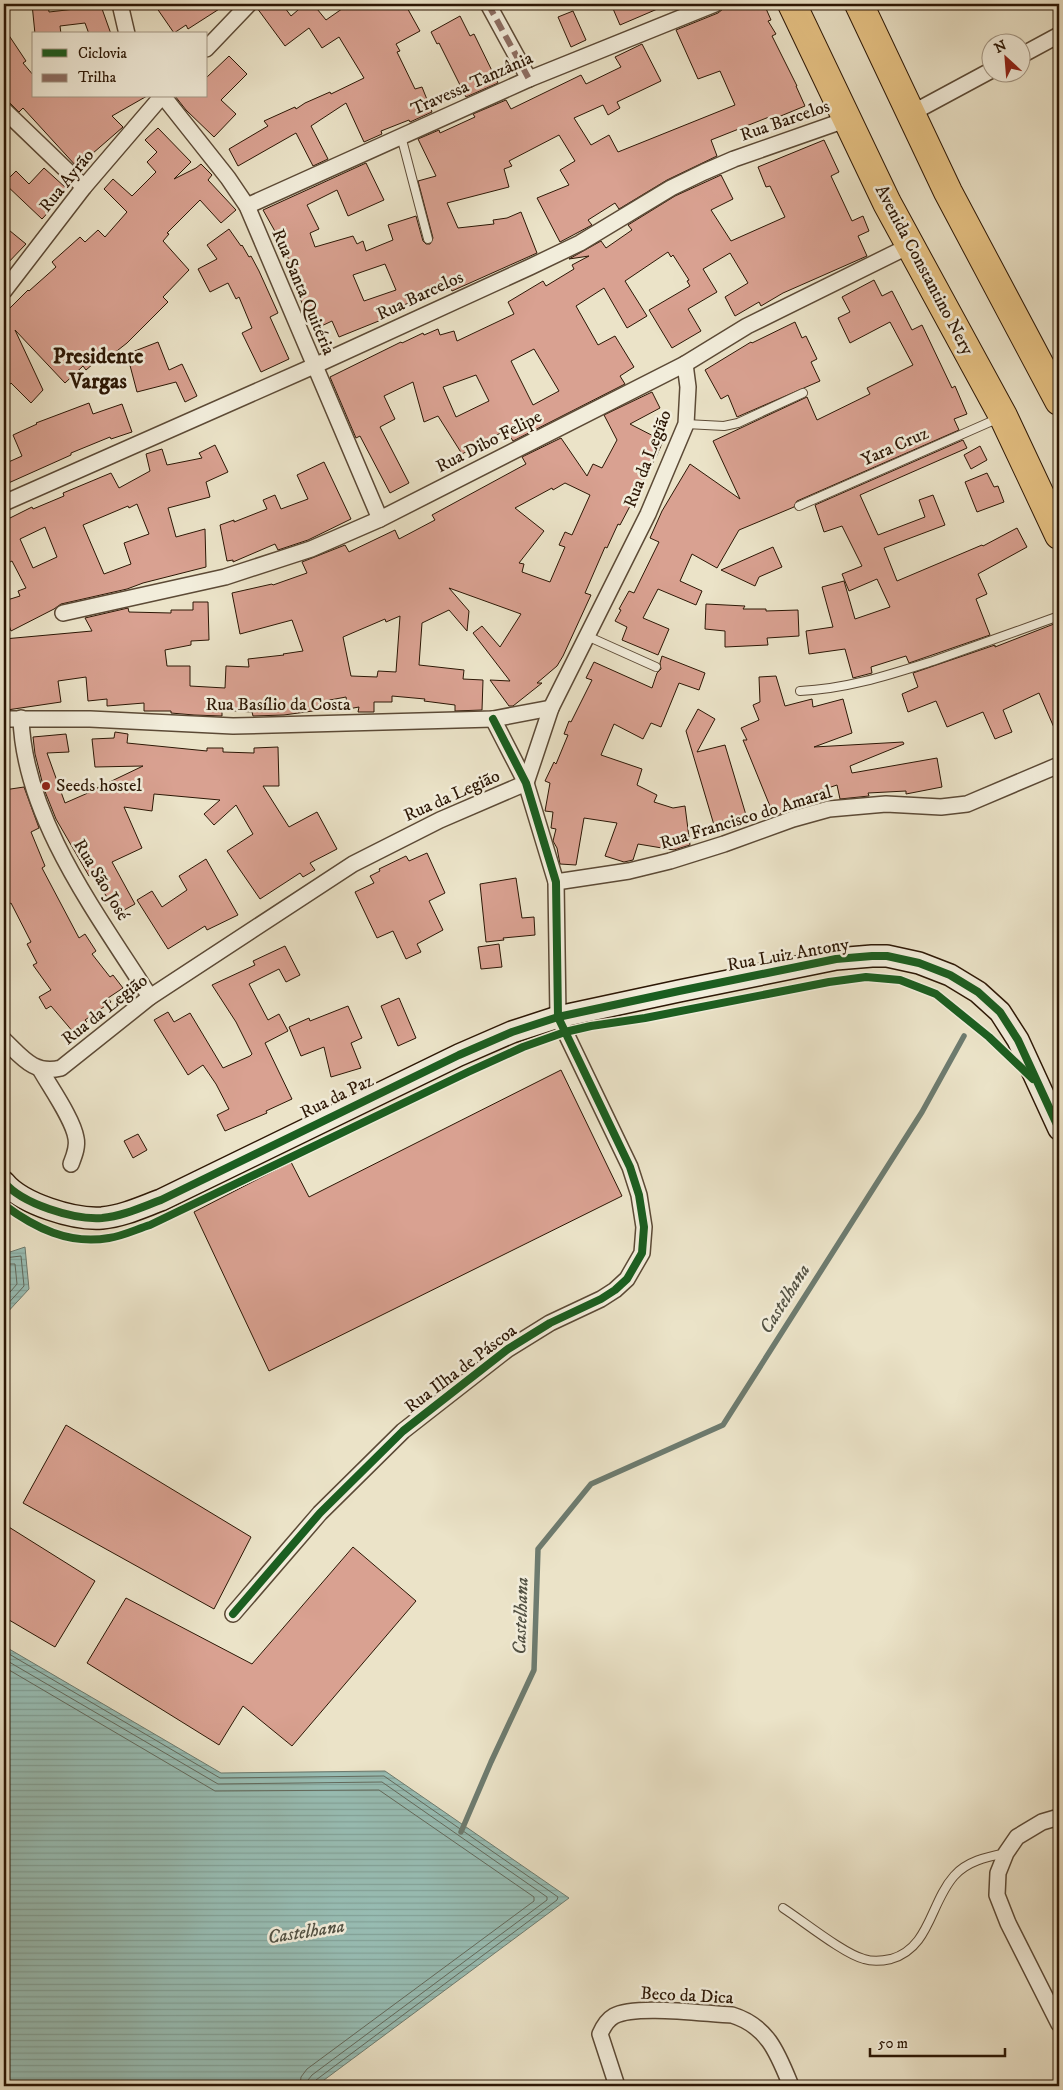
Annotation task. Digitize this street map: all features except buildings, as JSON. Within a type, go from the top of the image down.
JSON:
[{"type":"highway","name":"Avenida Constantino Nery","points":[[792,4],[824,74],[848,119],[909,246],[1003,416],[1059,535]]},
{"type":"highway","points":[[859,4],[948,192],[1059,401]]},
{"type":"street","points":[[120,4],[127,32]]},
{"type":"street","points":[[208,47],[249,4]]},
{"type":"street","points":[[488,4],[529,79]]},
{"type":"street","name":"Travessa Tanzânia","points":[[247,206],[529,79],[715,4]]},
{"type":"street","points":[[1030,51],[1059,35]]},
{"type":"street","points":[[912,113],[980,77]]},
{"type":"street","name":"Rua Ayrão","points":[[4,291],[84,187],[160,98]]},
{"type":"street","name":"Rua Santa Quitéria","points":[[164,98],[228,178],[247,206],[380,518]]},
{"type":"street","points":[[4,110],[84,187]]},
{"type":"street","name":"Rua Barcelos","points":[[4,503],[314,366],[580,243],[671,188],[704,172],[734,159],[848,119]]},
{"type":"street","name":"Rua Dibo Felipe","points":[[63,613],[225,577],[311,549],[380,518],[684,364],[747,326],[909,246]]},
{"type":"street","name":"Rua da Legião","points":[[40,1070],[50,1071],[70,1062],[150,997],[353,864],[440,820],[526,783],[551,708],[648,514],[686,424],[688,386],[684,364]]},
{"type":"street","name":"Rua Basílio da Costa","points":[[4,719],[90,719],[233,726],[493,719],[551,708]]},
{"type":"street","name":"Rua São José","points":[[21,718],[22,742],[27,766],[39,801],[71,874],[150,997]]},
{"type":"street","name":"Rua Ilha de Páscoa","points":[[233,1614],[320,1513],[403,1431],[508,1349],[550,1323],[601,1299],[615,1290],[627,1279],[642,1253],[644,1227],[639,1194],[630,1168],[558,1017],[556,882],[526,783],[493,719]]},
{"type":"street","name":"Rua Francisco do Amaral","points":[[556,882],[628,871],[670,861],[829,809],[886,804],[941,808],[960,805],[990,795],[1059,765]]},
{"type":"street","name":"Rua Luiz Antony","points":[[558,1017],[836,959],[887,956],[920,963],[950,975],[978,992],[1000,1012],[1018,1040],[1059,1129]]},
{"type":"street","name":"Rua da Paz","points":[[4,1182],[10,1189],[32,1202],[59,1212],[102,1218],[132,1211],[161,1200],[459,1055],[512,1032],[558,1017]]},
{"type":"street","points":[[4,1040],[31,1065],[40,1070],[71,1124],[76,1138],[76,1152],[71,1164]]},
{"type":"street","points":[[1059,1817],[1042,1822],[1018,1837],[1006,1853],[998,1873],[997,1895],[1008,1923],[1059,2024]]},
{"type":"street","name":"Beco da Dica","points":[[617,2086],[600,2034],[612,2017],[620,2013],[639,2010],[732,2015],[747,2020],[769,2039],[792,2086]]},
{"type":"lane","points":[[401,136],[428,239]]},
{"type":"lane","points":[[686,424],[724,426],[738,424],[804,393]]},
{"type":"lane","name":"Yara Cruz","points":[[799,506],[1003,416]]},
{"type":"lane","points":[[800,690],[826,690],[854,685],[900,672],[1059,616]]},
{"type":"lane","points":[[587,636],[656,667]]},
{"type":"lane","points":[[783,1908],[847,1951],[863,1959],[881,1961],[898,1957],[913,1946],[923,1934],[940,1897],[955,1874],[985,1857],[1006,1853]]},
{"type":"water","points":[[25,1247],[29,1289],[4,1316],[4,1254]]},
{"type":"water","points":[[4,1646],[221,1773],[385,1771],[569,1898],[316,2086],[4,2086]]},
{"type":"waterway","name":"Castelhana","points":[[461,1832],[534,1670],[538,1549],[591,1484],[723,1425],[922,1112],[964,1036]]},
{"type":"marked path","points":[[488,4],[529,79]]},
{"type":"cycle path","points":[[233,1614],[320,1513],[403,1431],[508,1349],[550,1323],[601,1299],[615,1290],[627,1279],[642,1253],[644,1227],[639,1195],[630,1167],[558,1017],[556,882],[526,783],[493,719]]},
{"type":"cycle path","points":[[4,1182],[23,1197],[49,1209],[90,1218],[117,1215],[161,1200],[459,1055],[512,1032],[558,1017],[679,991],[836,959],[872,956],[887,956],[919,963],[950,975],[978,992],[1000,1012],[1018,1040],[1059,1129]]},
{"type":"cycle path","points":[[4,1205],[28,1221],[66,1237],[94,1240],[119,1236],[150,1225],[468,1072],[523,1047],[565,1032],[829,982],[866,977],[900,980],[936,994],[989,1037],[1033,1079]]},
{"type":"place","name":"Seeds hostel","points":[[46,786]]},
{"type":"district","name":"Presidente Vargas","points":[[98,368]]}]
